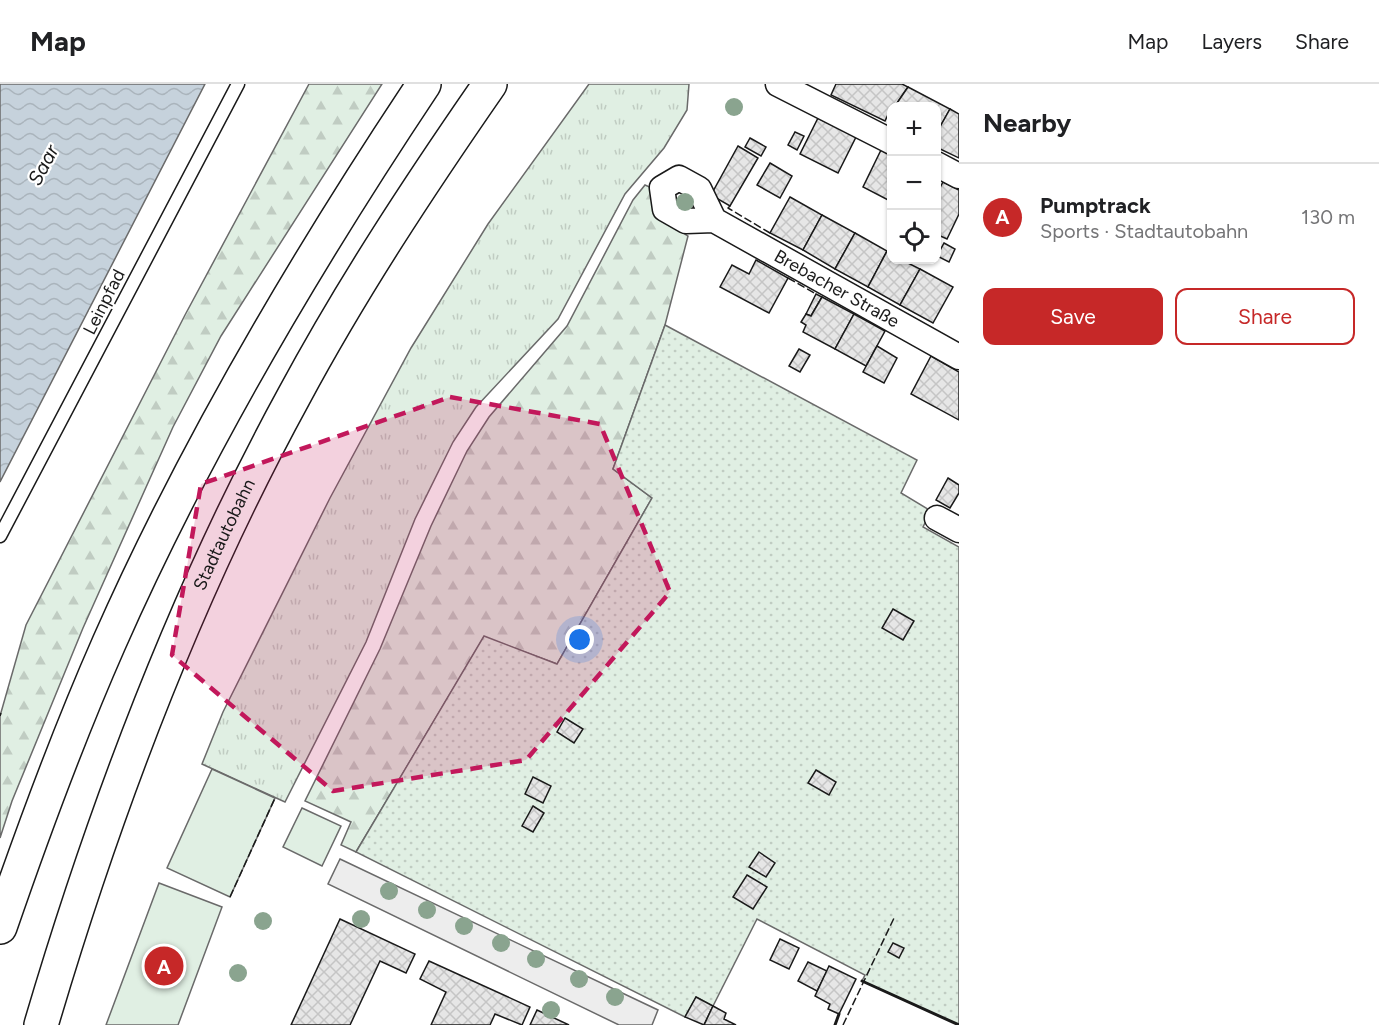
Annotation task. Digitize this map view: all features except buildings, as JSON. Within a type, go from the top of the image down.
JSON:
[{"type":"highway","points":[[0,927],[39,813],[109,642],[162,531],[261,348],[347,204],[424,84]]},
{"type":"highway","name":"Stadtautobahn","points":[[41,1025],[69,931],[137,738],[166,662],[215,555],[293,396],[355,289],[434,165],[490,84]]},
{"type":"street","points":[[778,84],[887,139]]},
{"type":"street","points":[[941,167],[959,176]]},
{"type":"street","name":"Brebacher Straße","points":[[714,220],[959,357]]},
{"type":"street","points":[[937,518],[959,530]]},
{"type":"lane","name":"Leinpfad","points":[[0,536],[238,84]]},
{"type":"highlighted area","points":[[450,397],[600,424],[670,592],[526,760],[333,791],[172,655],[201,484]]},
{"type":"green space","points":[[309,84],[382,84],[221,336],[173,427],[83,628],[12,801],[0,838],[0,716],[26,625],[185,315]]},
{"type":"green space","points":[[589,84],[689,84],[687,110],[664,148],[625,194],[558,319],[476,407],[453,442],[415,519],[366,642],[285,802],[202,764],[223,712],[330,498],[411,348],[488,224]]},
{"type":"green space","points":[[645,185],[652,188],[656,215],[688,236],[665,325],[613,469],[652,498],[557,664],[484,637],[356,852],[341,845],[351,822],[305,801],[380,649],[431,526],[467,451],[489,417],[567,326],[633,200]]},
{"type":"green space","points":[[665,325],[917,460],[901,493],[931,511],[923,527],[959,547],[959,1025],[862,981],[865,975],[757,919],[713,1006],[696,997],[685,1017],[356,852],[484,636],[557,664],[652,498],[613,469]]},
{"type":"green space","points":[[212,769],[275,798],[230,897],[167,868]]},
{"type":"green space","points":[[302,808],[341,826],[322,866],[283,847]]},
{"type":"green space","points":[[159,883],[222,907],[178,1025],[106,1025]]},
{"type":"shaded area","points":[[340,859],[658,1010],[652,1025],[619,1025],[328,884]]},
{"type":"water","name":"Saar","points":[[0,84],[205,84],[0,482]]},
{"type":"fence","points":[[730,206],[728,208],[770,233]]},
{"type":"fence","points":[[788,278],[816,294]]},
{"type":"fence","points":[[230,897],[275,798]]},
{"type":"fence","points":[[843,1025],[895,916]]},
{"type":"wall","points":[[862,981],[959,1025]]},
{"type":"wall","points":[[835,1025],[839,1014]]},
{"type":"place","name":"Pumptrack","points":[[164,966]]}]
